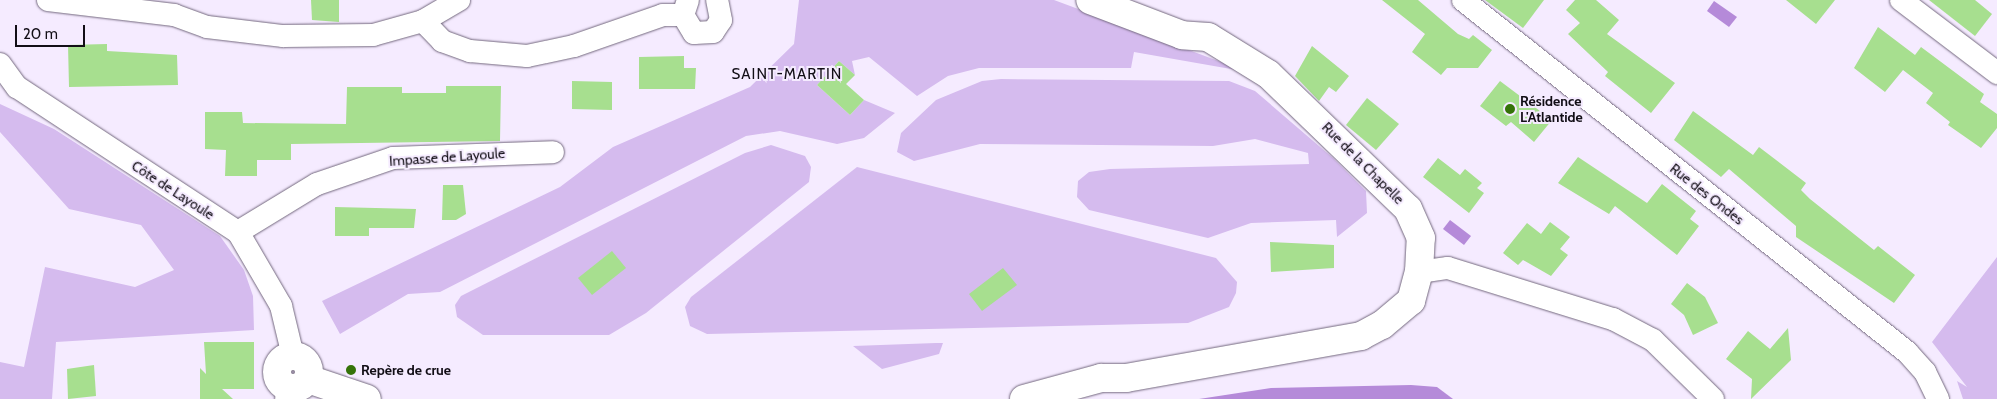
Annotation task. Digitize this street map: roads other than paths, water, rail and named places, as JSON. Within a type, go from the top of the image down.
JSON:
[{"type":"street","points":[[48,0],[174,14],[207,27],[283,36],[373,34],[423,21],[459,0]]},
{"type":"street","points":[[423,21],[442,41],[470,51],[527,56],[574,46],[686,8],[694,33],[713,32],[721,20],[717,0]]},
{"type":"street","name":"Rue de la Chapelle","points":[[1024,399],[1101,378],[1126,378],[1361,336],[1382,325],[1411,301],[1418,272],[1421,238],[1408,209],[1268,74],[1208,37],[1182,35],[1090,0]]},
{"type":"street","name":"Rue des Ondes","points":[[1463,0],[1906,352],[1925,372],[1938,399]]},
{"type":"street","points":[[1901,0],[1997,73]]},
{"type":"street","name":"Côte de Layoule","points":[[0,64],[17,87],[238,232],[281,306],[293,356]]},
{"type":"street","name":"Impasse de Layoule","points":[[238,232],[317,184],[393,158],[553,152]]},
{"type":"street","points":[[1418,272],[1448,268],[1613,319],[1653,340],[1713,399]]},
{"type":"street","points":[[293,356],[277,368],[288,390],[367,399]]},
{"type":"place","name":"Résidence L'Atlantide","points":[[1510,109]]},
{"type":"place","name":"Repère de crue","points":[[351,370]]},
{"type":"district","name":"SAINT-MARTIN","points":[[787,75]]}]
